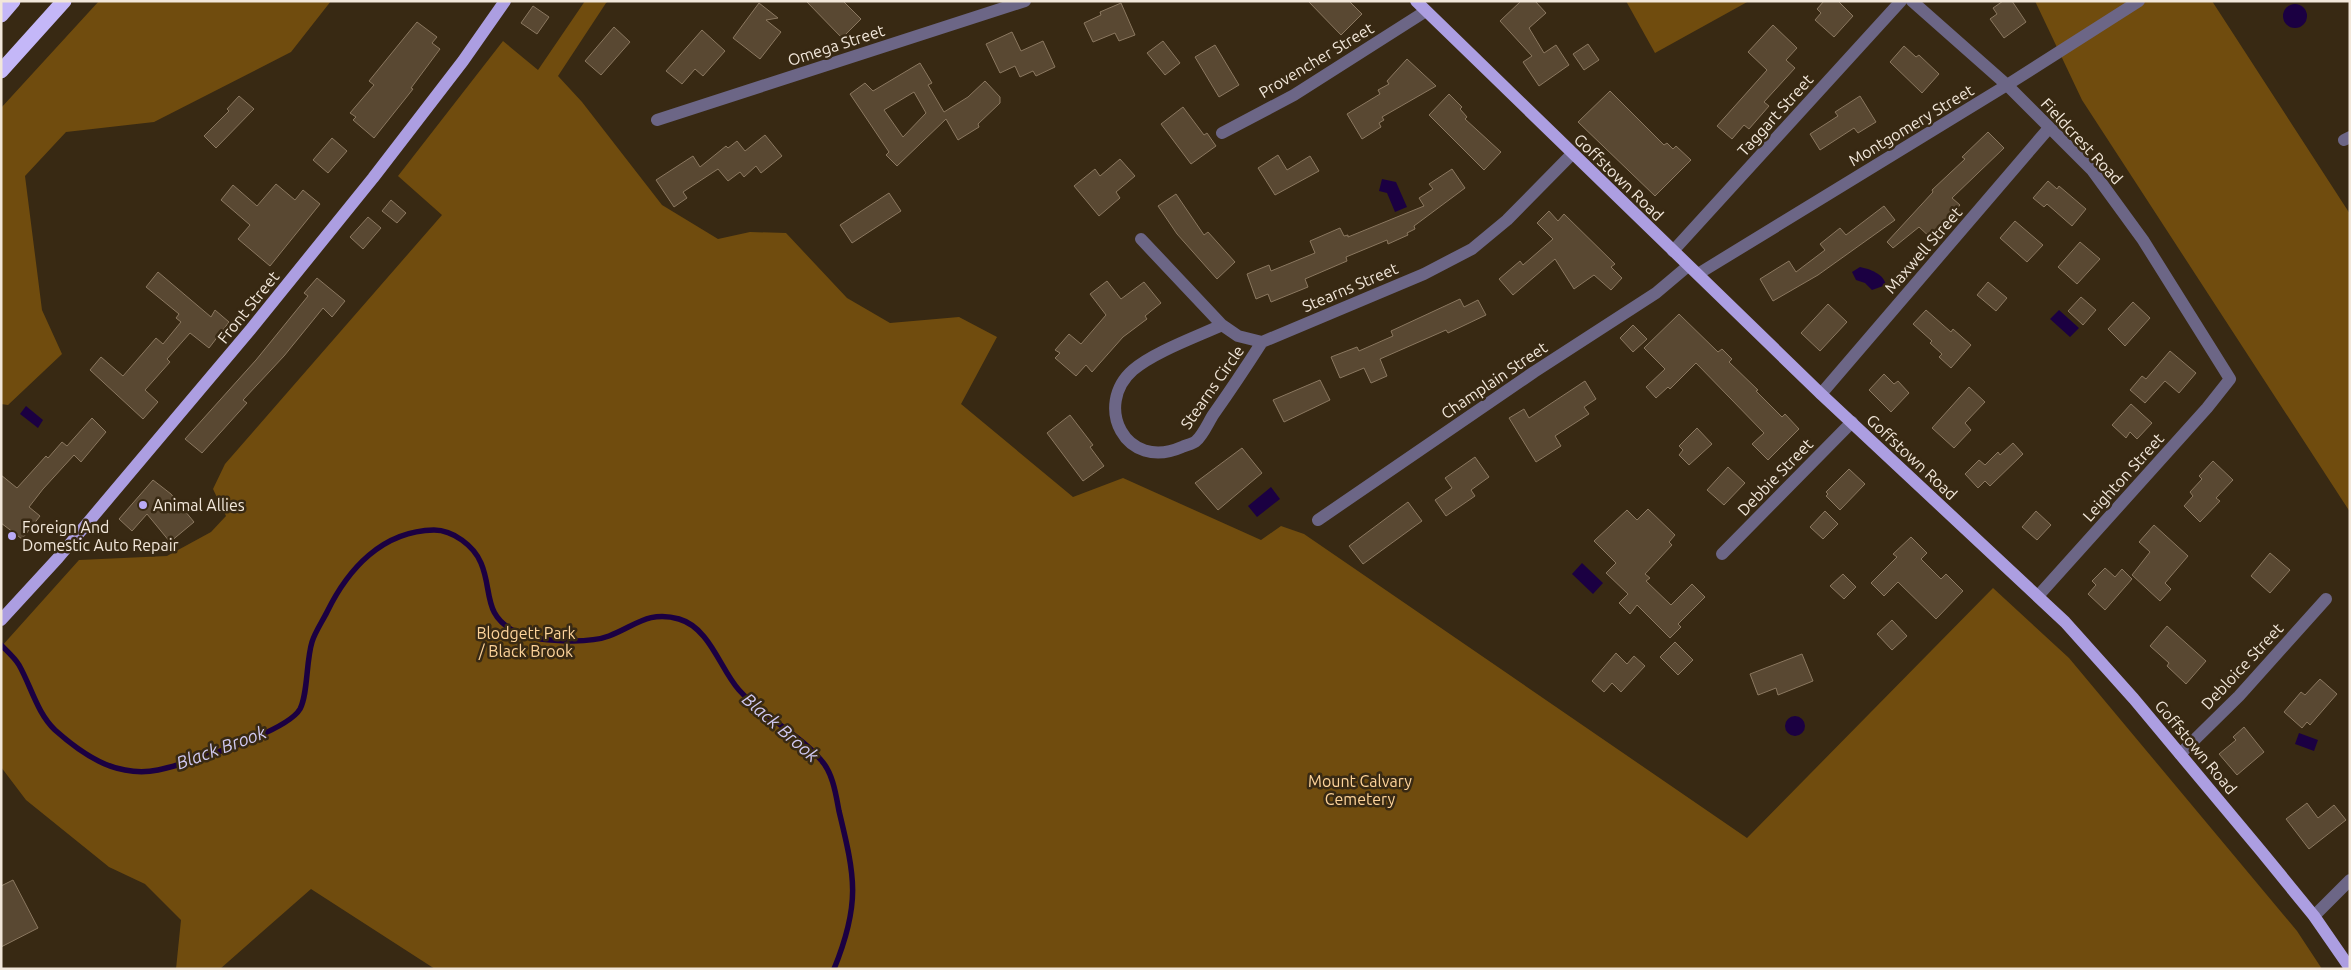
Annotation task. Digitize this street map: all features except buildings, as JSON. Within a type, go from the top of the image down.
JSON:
[{"type":"highway","points":[[1,15],[13,1]]},
{"type":"highway","points":[[1,70],[64,1]]},
{"type":"main road","name":"Front Street","points":[[3,618],[58,558],[251,329],[373,178],[463,61],[505,1]]},
{"type":"main road","name":"Goffstown Road","points":[[1416,1],[1821,394],[2038,596],[2128,692],[2314,916],[2350,968]]},
{"type":"street","name":"Omega Street","points":[[656,120],[1025,1]]},
{"type":"street","name":"Taggart Street","points":[[1673,251],[1901,1]]},
{"type":"street","name":"Fieldcrest Road","points":[[1912,1],[2007,85],[2106,187],[2230,379]]},
{"type":"street","name":"Montgomery Street","points":[[1693,270],[2007,85],[2139,1]]},
{"type":"street","name":"Provencher Street","points":[[1222,133],[1294,95],[1426,11]]},
{"type":"street","name":"Maxwell Street","points":[[1821,394],[2049,128]]},
{"type":"street","name":"Stearns Street","points":[[1262,342],[1424,274],[1472,249],[1507,220],[1572,154]]},
{"type":"street","points":[[1141,239],[1222,325],[1238,336],[1262,342]]},
{"type":"street","name":"Champlain Street","points":[[1318,520],[1534,372],[1693,270]]},
{"type":"street","name":"Stearns Circle","points":[[1222,325],[1152,359],[1133,371],[1124,383],[1120,389],[1115,411],[1119,428],[1133,447],[1151,452],[1173,451],[1196,441],[1262,342]]},
{"type":"street","name":"Leighton Street","points":[[2038,596],[2208,408],[2230,379]]},
{"type":"street","name":"Debbie Street","points":[[1722,554],[1852,422]]},
{"type":"street","name":"Debloice Street","points":[[2180,754],[2239,696],[2326,599]]},
{"type":"street","points":[[2314,916],[2350,880]]},
{"type":"green space","points":[[99,1],[331,1],[291,52],[154,122],[66,132],[25,176],[42,310],[62,354],[8,405],[1,404],[1,108]]},
{"type":"green space","points":[[585,1],[609,1],[558,76],[582,102],[662,205],[718,239],[750,232],[786,233],[847,298],[890,323],[959,317],[997,337],[961,404],[1073,497],[1123,478],[1261,540],[1281,526],[1304,534],[1747,838],[1993,588],[2069,658],[2297,931],[2322,969],[435,969],[311,889],[220,969],[176,969],[181,920],[145,884],[109,867],[26,800],[1,767],[1,647],[79,560],[167,556],[211,532],[226,516],[213,489],[225,464],[442,215],[398,176],[503,41],[538,70]]},
{"type":"green space","points":[[1626,1],[1749,1],[1655,53]]},
{"type":"green space","points":[[2035,1],[2212,1],[2350,214],[2350,512],[2082,100]]},
{"type":"shaded area","points":[[2295,4],[2303,8],[2307,16],[2303,24],[2295,28],[2287,24],[2283,16],[2287,8]]},
{"type":"shaded area","points":[[1382,179],[1396,182],[1407,207],[1395,212],[1387,193],[1379,191]]},
{"type":"shaded area","points":[[1860,267],[1880,275],[1886,285],[1872,290],[1865,283],[1856,280],[1852,272]]},
{"type":"shaded area","points":[[2059,310],[2079,328],[2070,337],[2050,319]]},
{"type":"shaded area","points":[[26,406],[43,420],[38,428],[20,414]]},
{"type":"shaded area","points":[[1271,487],[1280,499],[1257,517],[1248,506]]},
{"type":"shaded area","points":[[1582,563],[1603,583],[1593,594],[1572,574]]},
{"type":"shaded area","points":[[1795,716],[1802,719],[1805,726],[1802,733],[1795,736],[1788,733],[1785,726],[1788,719]]},
{"type":"shaded area","points":[[2299,733],[2318,740],[2314,751],[2295,744]]},
{"type":"waterway","name":"Black Brook","points":[[1,645],[19,665],[43,716],[55,730],[70,743],[96,760],[115,768],[146,771],[172,767],[235,746],[257,737],[291,718],[303,703],[313,638],[335,596],[356,567],[369,555],[398,537],[415,532],[441,531],[455,536],[468,545],[481,563],[485,573],[490,602],[498,618],[516,632],[525,635],[562,641],[600,639],[642,620],[659,616],[679,619],[690,624],[707,640],[732,681],[748,700],[802,741],[821,760],[828,771],[835,791],[849,854],[853,890],[848,926],[834,969]]},
{"type":"place","name":"Animal Allies","points":[[143,505]]},
{"type":"place","name":"Foreign And Domestic Auto Repair","points":[[12,536]]},
{"type":"park label","name":"Blodgett Park / Black Brook","points":[[526,642]]},
{"type":"park label","name":"Mount Calvary Cemetery","points":[[1360,790]]}]
